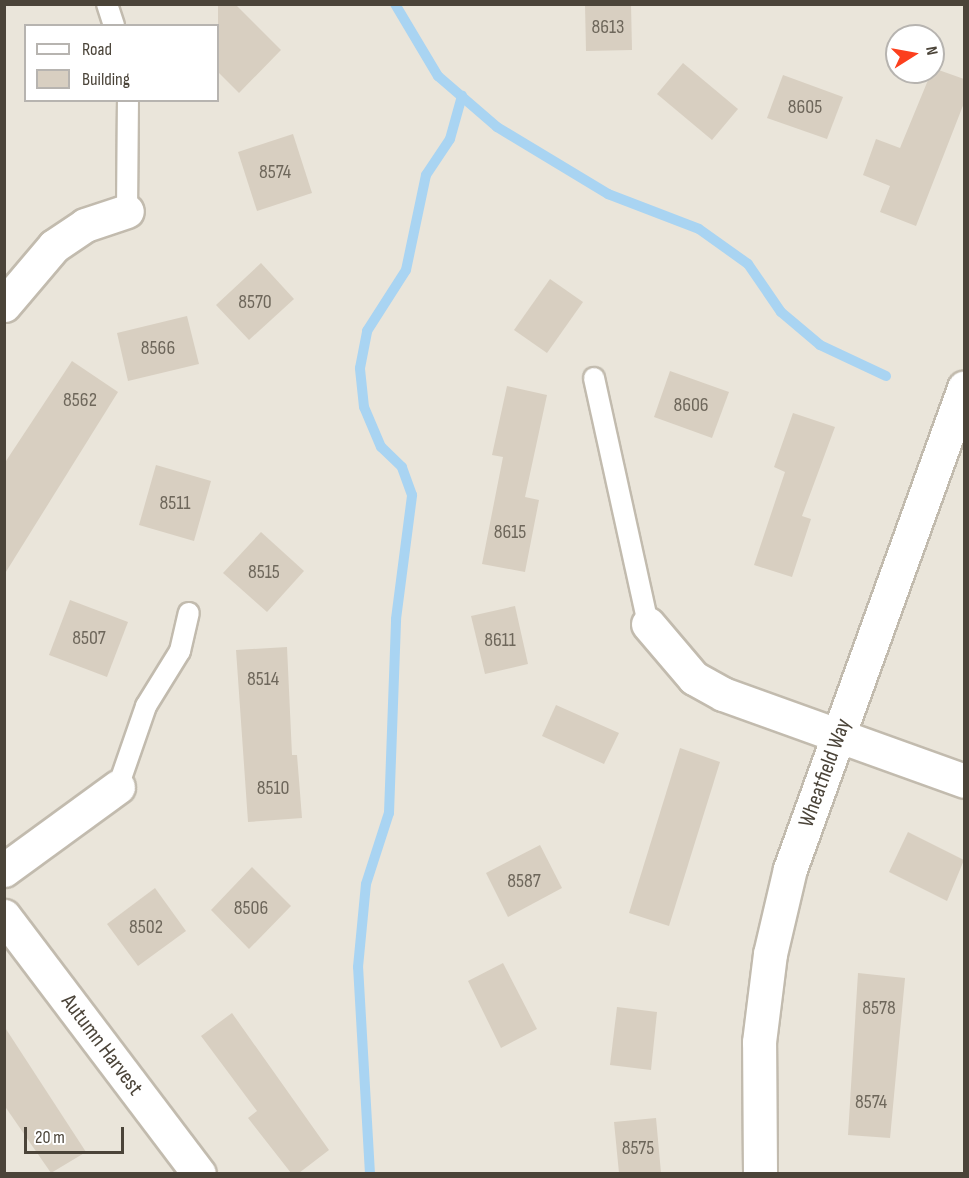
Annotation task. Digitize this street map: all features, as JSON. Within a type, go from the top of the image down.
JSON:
[{"type":"street","points":[[4,305],[54,246],[85,225],[127,211]]},
{"type":"street","name":"Wheatfield Way","points":[[760,1173],[759,1042],[770,954],[790,869],[964,388]]},
{"type":"street","points":[[648,624],[694,678],[838,736],[964,781]]},
{"type":"street","points":[[4,870],[118,787]]},
{"type":"street","name":"Autumn Harvest","points":[[4,916],[199,1173]]},
{"type":"lane","points":[[107,4],[113,24]]},
{"type":"lane","points":[[127,211],[128,102]]},
{"type":"lane","points":[[594,378],[648,624]]},
{"type":"lane","points":[[118,787],[147,706],[180,651],[189,613]]},
{"type":"shaded area","points":[[5,5],[964,5],[964,1173],[5,1173]]},
{"type":"building","points":[[218,4],[235,4],[281,50],[239,93],[219,73]]},
{"type":"building","points":[[585,4],[631,4],[632,50],[586,51]]},
{"type":"building","points":[[683,63],[738,109],[712,140],[657,94]]},
{"type":"building","points":[[945,72],[964,79],[964,103],[916,226],[880,212],[890,186],[863,175],[876,139],[900,148],[926,84],[945,84]]},
{"type":"building","points":[[783,75],[843,97],[827,139],[767,118]]},
{"type":"building","points":[[293,134],[312,193],[257,211],[238,152]]},
{"type":"building","points":[[261,263],[294,299],[249,340],[216,305]]},
{"type":"building","points":[[550,279],[583,302],[547,353],[514,330]]},
{"type":"building","points":[[187,316],[199,364],[128,381],[117,333]]},
{"type":"building","points":[[72,361],[118,392],[4,575],[4,464]]},
{"type":"building","points":[[670,371],[729,392],[712,438],[654,417]]},
{"type":"building","points":[[507,386],[547,395],[525,497],[539,500],[525,572],[482,564],[503,457],[492,455]]},
{"type":"building","points":[[793,413],[835,427],[802,516],[811,519],[792,577],[754,565],[785,472],[774,467]]},
{"type":"building","points":[[156,465],[211,481],[194,541],[139,525]]},
{"type":"building","points":[[261,532],[304,571],[267,612],[223,573]]},
{"type":"building","points":[[70,600],[128,622],[107,677],[49,655]]},
{"type":"building","points":[[515,606],[528,664],[485,674],[471,616]]},
{"type":"building","points":[[287,647],[292,755],[297,755],[302,818],[248,822],[236,650]]},
{"type":"building","points":[[556,705],[619,733],[604,764],[542,736]]},
{"type":"building","points":[[680,748],[720,762],[669,926],[629,913]]},
{"type":"building","points":[[908,832],[964,860],[947,901],[889,872]]},
{"type":"building","points":[[540,845],[562,888],[508,917],[486,873]]},
{"type":"building","points":[[252,867],[291,906],[249,949],[211,910]]},
{"type":"building","points":[[155,888],[186,931],[138,966],[107,924]]},
{"type":"building","points":[[503,963],[537,1029],[501,1048],[468,981]]},
{"type":"building","points":[[858,973],[905,978],[890,1138],[848,1135]]},
{"type":"building","points":[[617,1007],[657,1012],[651,1070],[610,1065]]},
{"type":"building","points":[[232,1013],[329,1150],[299,1173],[291,1173],[248,1118],[257,1111],[201,1036]]},
{"type":"building","points":[[4,1026],[86,1152],[51,1173],[4,1105]]},
{"type":"building","points":[[656,1118],[661,1173],[619,1173],[614,1122]]},
{"type":"waterway","points":[[395,4],[438,76],[497,127],[608,194],[699,229],[748,264],[781,312],[820,345],[886,376]]},
{"type":"waterway","points":[[370,1174],[358,967],[366,884],[389,813],[396,619],[412,495],[402,467],[381,447],[364,407],[360,368],[367,331],[406,270],[426,175],[450,139],[462,96]]}]
